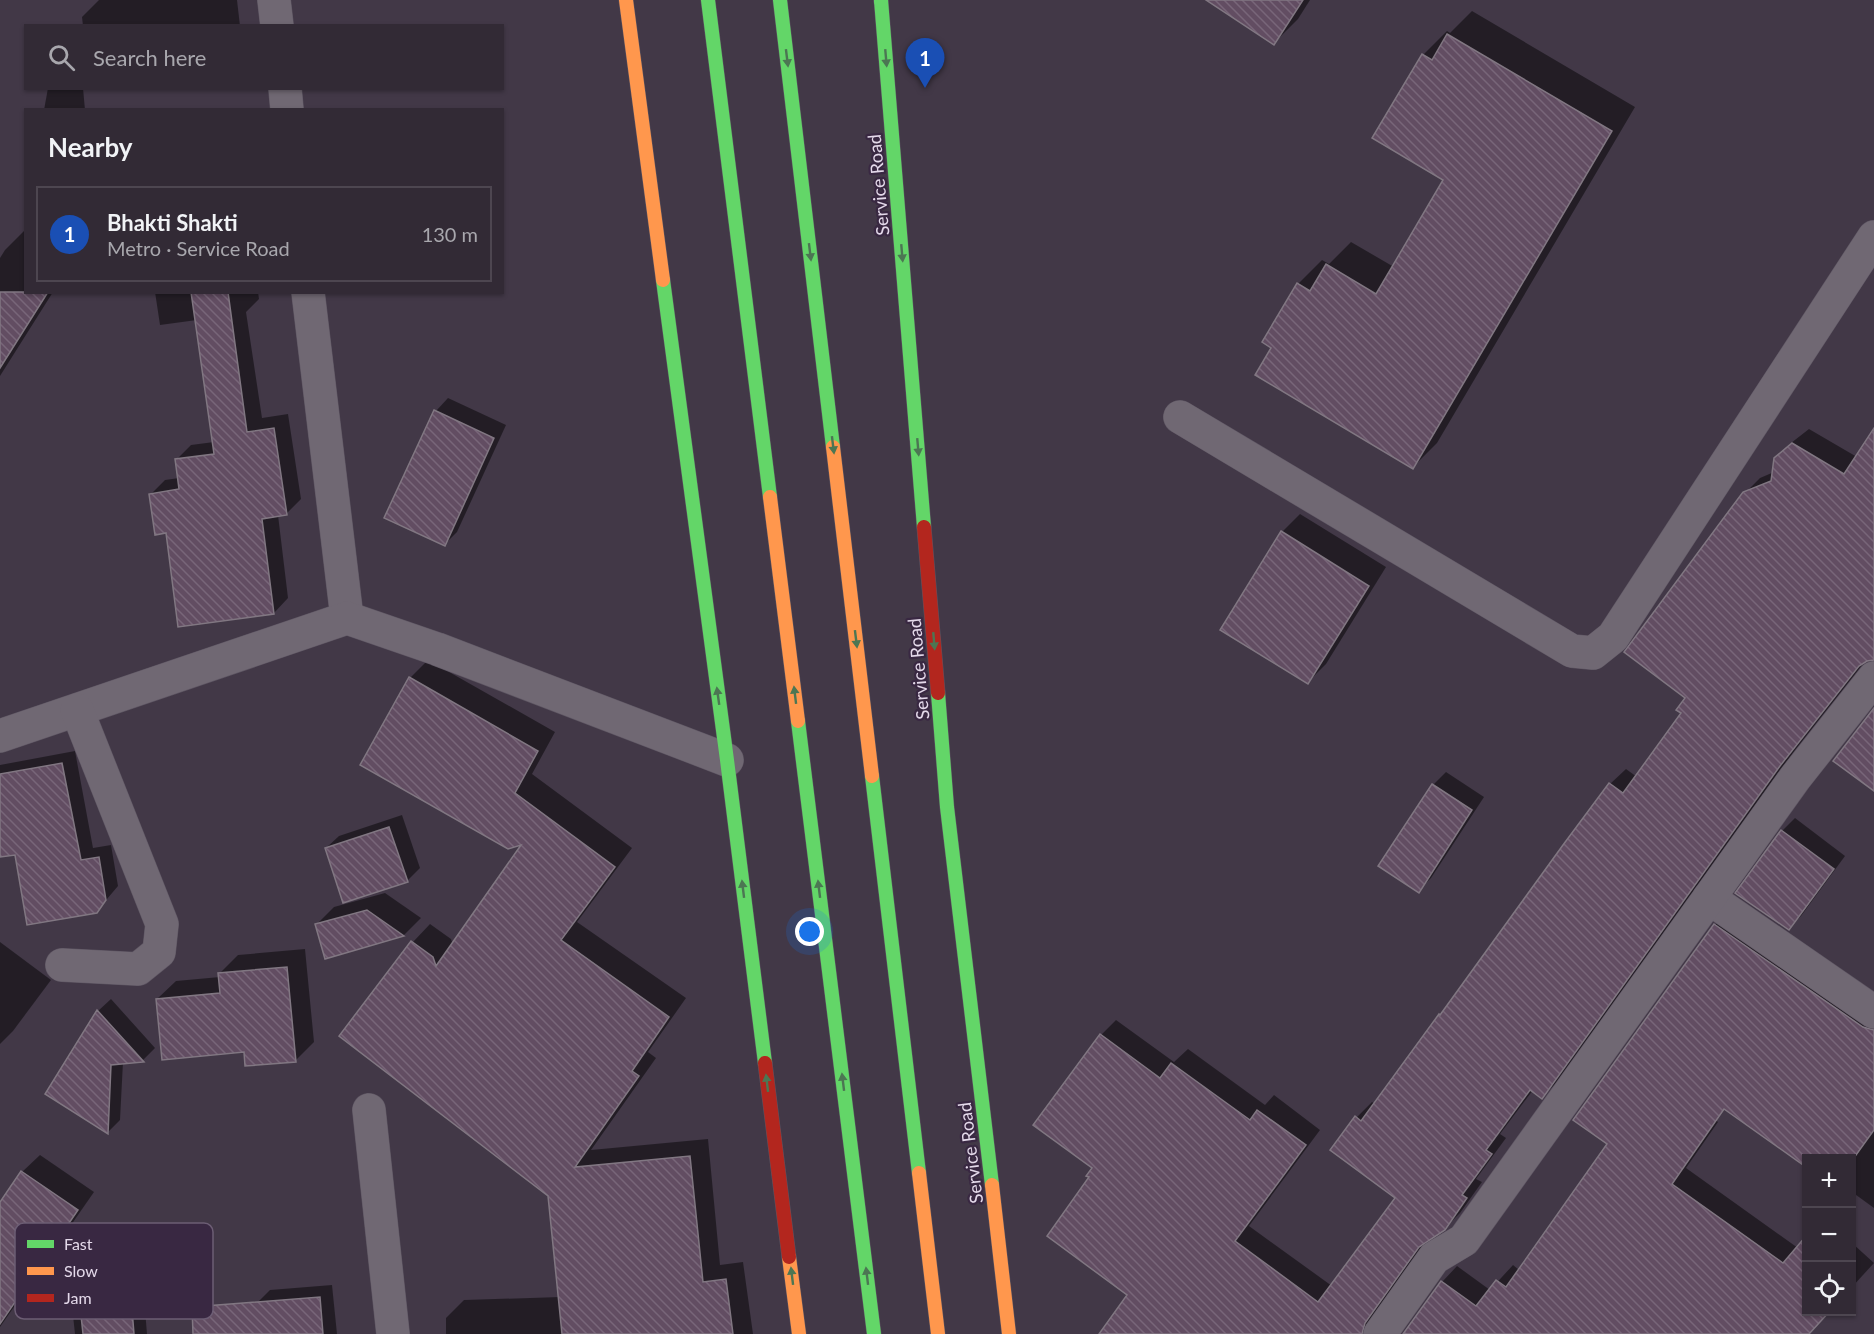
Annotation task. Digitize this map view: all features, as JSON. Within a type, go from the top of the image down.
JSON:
[{"type":"main road","points":[[626,0],[727,760],[799,1334]]},
{"type":"main road","points":[[708,0],[874,1334]]},
{"type":"main road","points":[[780,0],[938,1334]]},
{"type":"main road","name":"Service Road","points":[[881,0],[947,807],[1010,1334]]},
{"type":"street","points":[[274,0],[277,24]]},
{"type":"street","points":[[285,90],[287,108]]},
{"type":"street","points":[[1179,417],[1572,651],[1593,653],[1613,638],[1874,237]]},
{"type":"street","points":[[308,294],[347,618]]},
{"type":"street","points":[[0,736],[347,618],[437,649],[727,760]]},
{"type":"street","points":[[1380,1334],[1434,1258],[1464,1240],[1795,778],[1874,678]]},
{"type":"street","points":[[62,964],[138,969],[159,952],[162,924],[77,710]]},
{"type":"street","points":[[1709,898],[1874,1012]]},
{"type":"street","points":[[369,1110],[393,1334]]},
{"type":"building","points":[[1206,0],[1303,0],[1274,45]]},
{"type":"building","points":[[1447,34],[1612,131],[1413,469],[1255,375],[1271,348],[1262,342],[1297,283],[1310,291],[1326,264],[1376,294],[1443,180],[1372,138],[1422,54],[1432,60]]},
{"type":"building","points":[[0,292],[47,294],[0,368]]},
{"type":"building","points":[[191,294],[228,294],[247,432],[274,428],[287,515],[262,519],[274,614],[178,627],[166,533],[155,535],[149,494],[179,489],[175,459],[214,454]]},
{"type":"building","points":[[434,410],[494,438],[445,546],[384,518]]},
{"type":"building","points":[[1874,428],[1874,660],[1859,666],[1780,766],[1542,1099],[1530,1090],[1486,1150],[1492,1154],[1462,1195],[1467,1198],[1445,1230],[1419,1247],[1365,1323],[1362,1334],[1099,1334],[1127,1295],[1047,1236],[1089,1177],[1086,1176],[1092,1168],[1033,1125],[1100,1034],[1160,1078],[1171,1063],[1250,1120],[1257,1110],[1306,1145],[1235,1241],[1318,1302],[1395,1198],[1330,1150],[1355,1116],[1361,1121],[1609,783],[1623,793],[1681,713],[1676,710],[1685,698],[1624,652],[1743,492],[1771,481],[1774,458],[1792,443],[1844,474]]},
{"type":"building","points":[[1281,531],[1369,586],[1308,684],[1220,630]]},
{"type":"building","points":[[409,677],[538,751],[515,793],[615,867],[561,940],[669,1017],[632,1071],[639,1076],[575,1167],[690,1156],[703,1282],[726,1279],[733,1334],[562,1334],[548,1196],[339,1036],[411,941],[433,957],[436,966],[521,845],[508,849],[360,765]]},
{"type":"building","points":[[1874,708],[1874,791],[1833,761]]},
{"type":"building","points":[[62,763],[81,860],[99,857],[106,900],[97,913],[27,925],[15,855],[0,857],[0,774]]},
{"type":"building","points":[[1432,784],[1472,810],[1419,893],[1378,866]]},
{"type":"building","points":[[389,827],[408,882],[343,903],[325,848]]},
{"type":"building","points":[[1781,830],[1834,869],[1789,930],[1735,893]]},
{"type":"building","points":[[367,910],[404,936],[325,959],[315,924]]},
{"type":"building","points":[[1714,924],[1863,1027],[1874,1030],[1874,1130],[1856,1155],[1802,1154],[1802,1164],[1724,1109],[1672,1184],[1783,1263],[1802,1241],[1802,1316],[1825,1316],[1809,1334],[1403,1334],[1441,1281],[1476,1306],[1496,1280],[1506,1287],[1607,1144],[1573,1120]]},
{"type":"building","points":[[287,967],[296,1062],[245,1066],[244,1052],[162,1060],[156,999],[220,993],[218,973]]},
{"type":"building","points":[[97,1010],[144,1062],[111,1065],[108,1134],[45,1094]]},
{"type":"building","points":[[21,1171],[78,1210],[69,1223],[15,1223],[15,1302],[0,1324],[0,1202]]},
{"type":"building","points":[[320,1297],[323,1334],[193,1334],[192,1319],[213,1319],[213,1305]]},
{"type":"building","points":[[81,1319],[133,1319],[134,1334],[83,1334]]},
{"type":"traffic: fast","points":[[708,0],[770,497]]},
{"type":"traffic: fast","points":[[780,0],[833,447]]},
{"type":"traffic: fast","points":[[881,0],[924,527]]},
{"type":"traffic: fast","points":[[663,280],[765,1063]]},
{"type":"traffic: fast","points":[[938,693],[947,807],[992,1185]]},
{"type":"traffic: fast","points":[[798,721],[874,1334]]},
{"type":"traffic: fast","points":[[872,776],[919,1173]]},
{"type":"traffic: slow","points":[[626,0],[663,280]]},
{"type":"traffic: slow","points":[[833,447],[872,776]]},
{"type":"traffic: slow","points":[[770,497],[798,721]]},
{"type":"traffic: slow","points":[[919,1173],[938,1334]]},
{"type":"traffic: slow","points":[[992,1185],[1009,1334]]},
{"type":"traffic: slow","points":[[789,1257],[799,1334]]},
{"type":"traffic: jam","points":[[924,527],[938,693]]},
{"type":"traffic: jam","points":[[765,1063],[789,1257]]},
{"type":"place","name":"Bhakti Shakti","points":[[925,88]]}]
